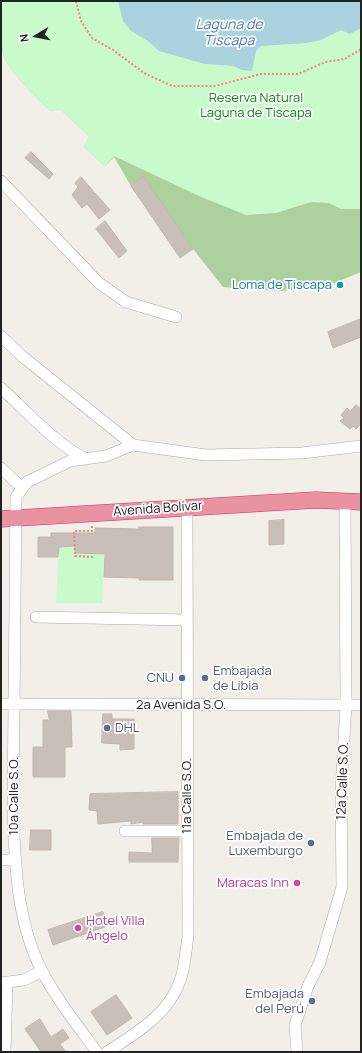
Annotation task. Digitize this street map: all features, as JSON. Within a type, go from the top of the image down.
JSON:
[{"type":"highway","name":"Avenida Bolívar","points":[[316,500],[344,491],[361,491]]},
{"type":"highway","points":[[353,502],[349,495],[361,494]]},
{"type":"highway","name":"Avenida Bolívar","points":[[9,519],[316,500],[353,502]]},
{"type":"street","points":[[1,181],[99,283],[126,302],[176,317]]},
{"type":"street","points":[[1,336],[23,357],[133,445]]},
{"type":"street","points":[[1,388],[61,443],[75,454],[86,459]]},
{"type":"street","points":[[1,468],[22,488],[27,482],[70,461],[106,456],[133,445],[206,455],[302,453],[361,446]]},
{"type":"street","name":"10a Calle S.O.","points":[[22,488],[16,497],[9,519],[14,704],[14,860],[20,898],[29,937],[42,971],[66,1010],[97,1052]]},
{"type":"street","name":"12a Calle S.O.","points":[[297,1052],[295,1025],[308,986],[320,962],[342,887],[341,789],[346,705],[353,502]]},
{"type":"street","name":"11a Calle S.O.","points":[[107,1052],[144,1027],[166,1007],[180,981],[188,936],[186,705],[187,507]]},
{"type":"street","points":[[36,617],[186,620]]},
{"type":"street","name":"2a Avenida S.O.","points":[[1,704],[361,705]]},
{"type":"street","points":[[125,831],[187,831]]},
{"type":"street","points":[[1,860],[14,860]]},
{"type":"street","points":[[5,1052],[4,983],[24,980],[42,971]]},
{"type":"path","points":[[76,1],[81,21],[92,38],[113,50],[144,73],[172,86],[215,86],[261,74],[298,74],[325,62],[345,58],[361,49]]},
{"type":"path","points":[[92,525],[92,531],[74,531],[75,556],[93,557]]},
{"type":"green space","name":"Reserva Natural Laguna de Tiscapa","points":[[1,1],[361,28],[361,272],[322,288],[278,291],[223,287],[193,249],[143,177],[131,186],[114,157],[105,166],[84,147],[89,136],[60,109],[51,111],[46,107],[25,86],[12,70],[4,57],[3,51]]},
{"type":"green space","name":"Reserva Natural Laguna de Tiscapa","points":[[1,1],[361,1],[361,209],[341,209],[329,203],[311,202],[276,213],[246,215],[199,196],[114,156],[105,166],[84,147],[89,136],[60,109],[51,111],[46,107],[25,86],[7,63],[4,57],[2,44]]},
{"type":"green space","points":[[75,546],[75,553],[105,554],[102,603],[56,603],[59,547]]},
{"type":"water","name":"Laguna de Tiscapa","points":[[118,1],[361,1],[361,28],[350,34],[341,30],[321,40],[307,43],[261,46],[256,51],[252,71],[242,70],[233,66],[205,64],[159,51],[148,41],[131,31],[123,21]]},
{"type":"building","points":[[31,152],[53,174],[49,179],[25,158]]},
{"type":"building","points":[[143,176],[193,249],[180,258],[131,186]]},
{"type":"building","points":[[81,177],[110,210],[99,219],[87,204],[82,208],[72,195],[78,187],[75,183]]},
{"type":"building","points":[[105,221],[127,251],[119,258],[96,229]]},
{"type":"building","points":[[361,319],[361,337],[333,348],[328,332]]},
{"type":"building","points":[[356,405],[361,409],[361,424],[356,429],[353,426],[350,429],[340,421],[344,418],[341,415],[347,408],[350,411]]},
{"type":"building","points":[[284,520],[284,544],[269,545],[269,521]]},
{"type":"building","points":[[139,527],[173,527],[173,580],[139,580],[139,578],[104,577],[105,554],[75,553],[75,546],[59,547],[58,557],[38,557],[38,537],[51,537],[51,533],[95,533],[95,528],[139,529]]},
{"type":"building","points":[[48,711],[71,711],[72,747],[65,747],[65,777],[33,777],[33,747],[43,747],[43,720],[49,720]]},
{"type":"building","points":[[103,714],[112,714],[112,719],[134,719],[134,749],[120,750],[120,744],[102,743]]},
{"type":"building","points":[[178,792],[178,824],[143,824],[143,822],[131,824],[131,821],[98,824],[97,811],[89,810],[90,794]]},
{"type":"building","points":[[31,830],[51,830],[51,850],[30,850]]},
{"type":"building","points":[[152,838],[179,838],[178,862],[129,862],[129,852],[152,853]]},
{"type":"building","name":"Hotel Villa Ángelo","points":[[103,912],[108,926],[53,945],[48,930]]},
{"type":"building","points":[[116,995],[132,1018],[107,1035],[91,1012]]},
{"type":"building","points":[[40,1019],[51,1037],[63,1029],[69,1038],[60,1044],[66,1052],[41,1052],[25,1029]]},
{"type":"place","name":"Loma de Tiscapa","points":[[340,285]]},
{"type":"place","name":"CNU","points":[[182,678]]},
{"type":"place","name":"Embajada de Libia","points":[[205,678]]},
{"type":"place","name":"DHL","points":[[107,728]]},
{"type":"place","name":"Embajada de Luxemburgo","points":[[311,843]]},
{"type":"place","name":"Maracas Inn","points":[[297,883]]},
{"type":"place","name":"Hotel Villa Ángelo","points":[[78,928]]},
{"type":"place","name":"Embajada del Perú","points":[[312,1001]]}]
